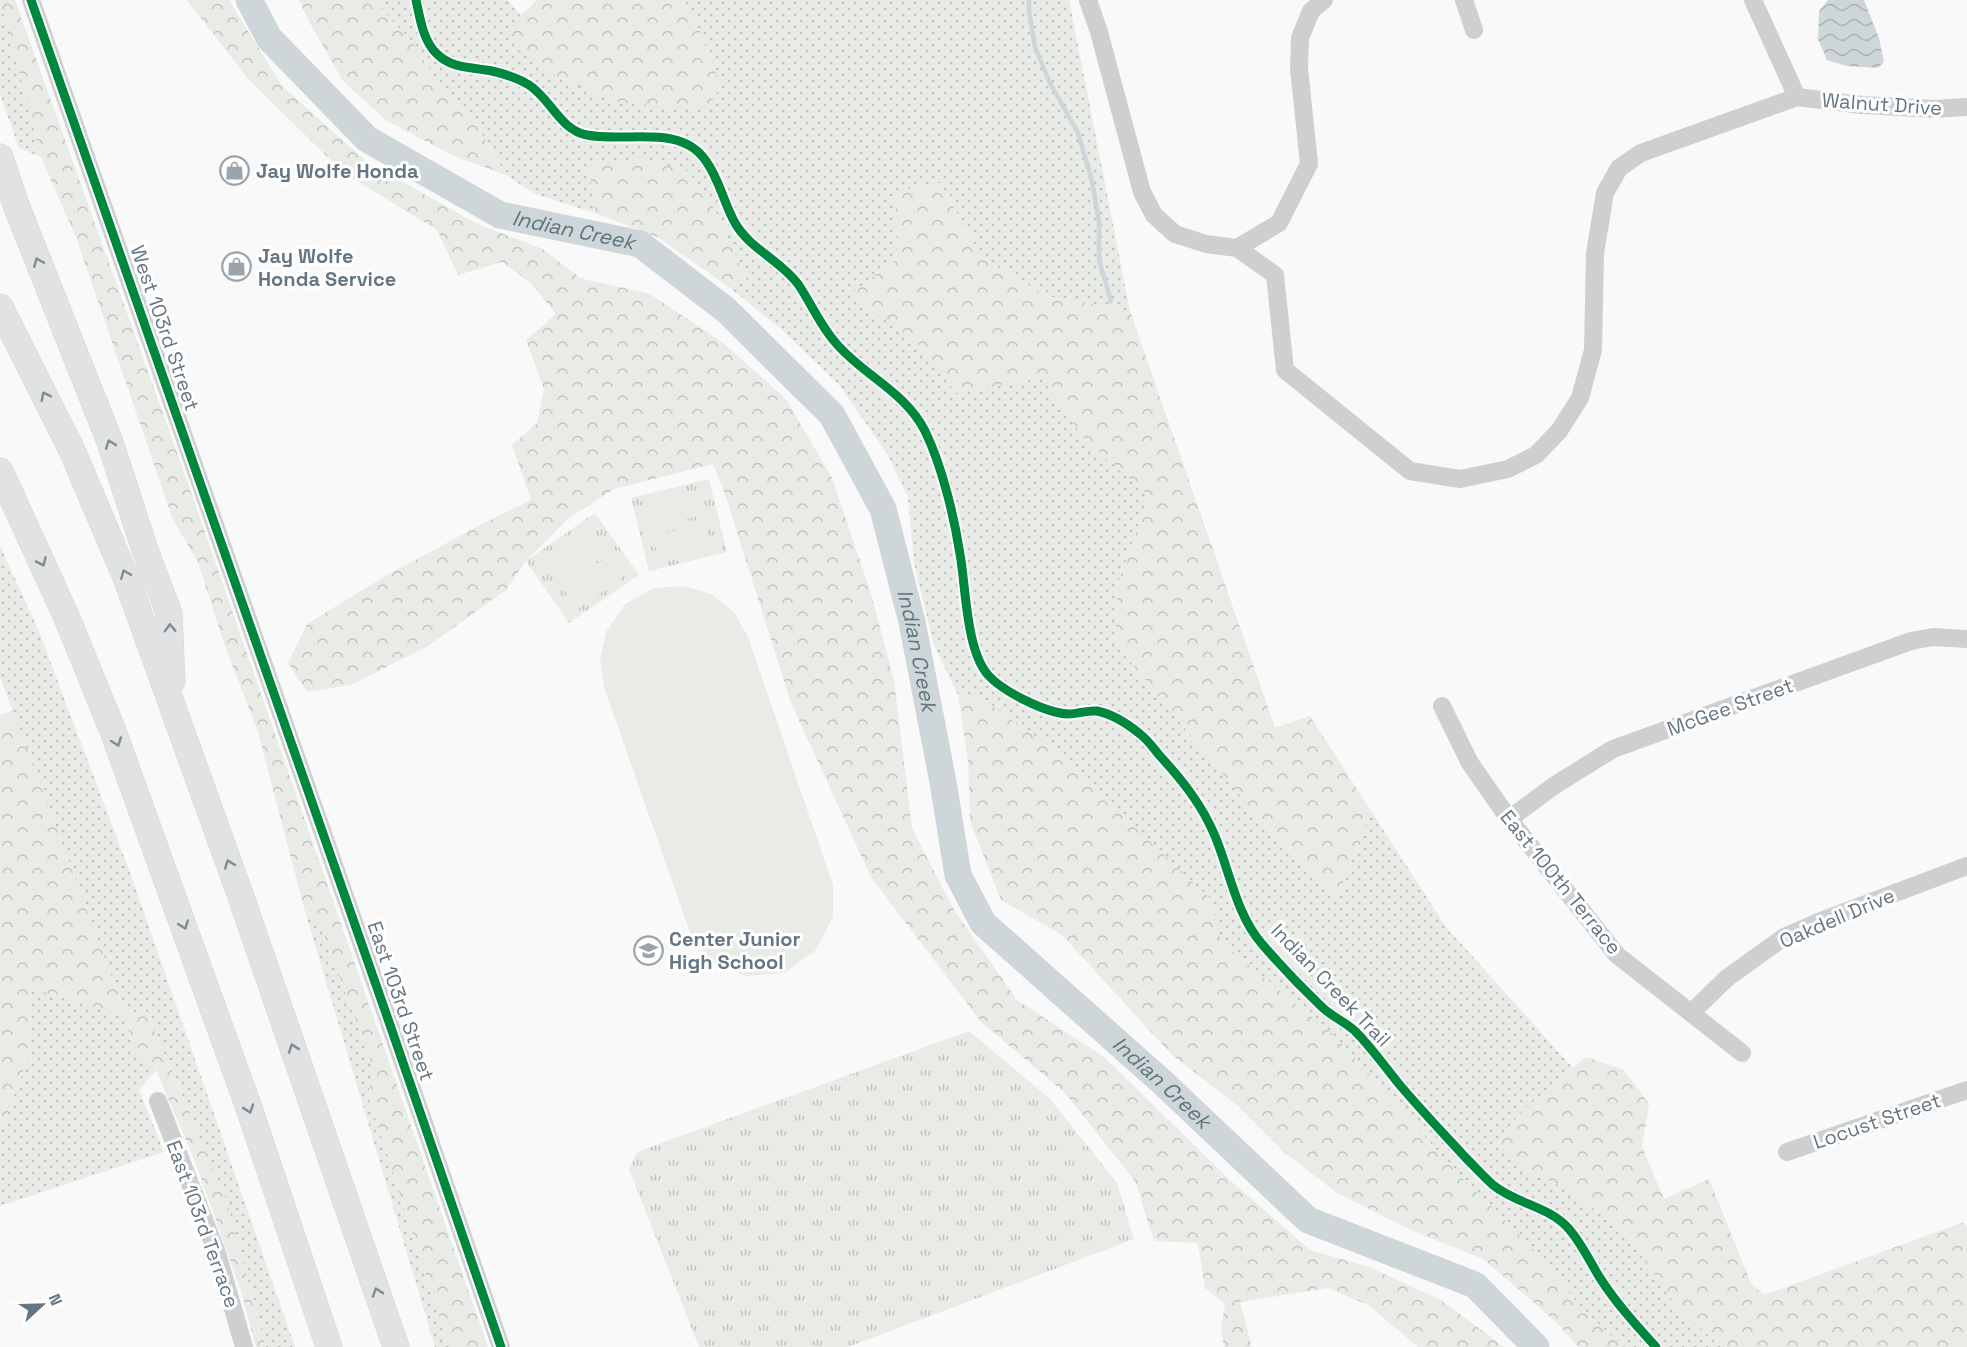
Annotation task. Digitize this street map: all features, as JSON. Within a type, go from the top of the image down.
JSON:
[{"type":"highway","points":[[0,157],[15,205],[110,442],[145,550],[169,613],[173,708]]},
{"type":"highway","points":[[0,307],[71,448],[127,580],[240,894],[396,1347]]},
{"type":"highway","points":[[0,471],[9,506],[67,618],[113,731],[241,1086],[329,1347]]},
{"type":"street","name":"West 103rd Street","points":[[31,0],[265,668]]},
{"type":"street","points":[[1088,0],[1142,192],[1154,215],[1175,234],[1206,244],[1237,249],[1275,276],[1285,370],[1410,471],[1460,479],[1508,469],[1536,455],[1559,431],[1580,398],[1593,350],[1597,243],[1605,194],[1619,168],[1641,153],[1797,97],[1753,0]]},
{"type":"street","points":[[1237,249],[1279,223],[1310,164],[1299,68],[1300,38],[1311,10],[1324,0]]},
{"type":"street","points":[[1464,0],[1474,30]]},
{"type":"street","name":"Walnut Drive","points":[[1797,97],[1872,106],[1935,109],[1967,107]]},
{"type":"street","name":"McGee Street","points":[[1509,819],[1556,785],[1613,749],[1911,641],[1933,637],[1967,639]]},
{"type":"street","name":"East 103rd Street","points":[[265,668],[501,1347]]},
{"type":"street","name":"East 100th Terrace","points":[[1442,706],[1470,763],[1509,819],[1617,955],[1742,1053]]},
{"type":"street","name":"Oakdell Drive","points":[[1691,1014],[1727,978],[1784,937],[1967,866]]},
{"type":"street","name":"Locust Street","points":[[1787,1152],[1967,1090]]},
{"type":"street","name":"East 103rd Terrace","points":[[158,1101],[217,1253],[244,1347]]},
{"type":"green space","points":[[0,0],[15,0],[185,475],[488,1347],[449,1347],[368,1095],[374,1070],[322,929],[304,908],[258,732],[222,638],[198,562],[173,520],[77,240],[41,157]]},
{"type":"green space","points":[[187,0],[229,0],[281,85],[366,161],[477,224],[543,249],[580,278],[650,294],[722,342],[786,399],[832,478],[870,590],[894,680],[912,828],[954,910],[1017,1000],[1104,1057],[1231,1181],[1310,1250],[1369,1267],[1441,1300],[1504,1347],[1418,1347],[1368,1305],[1328,1288],[1240,1302],[1252,1347],[1224,1347],[1221,1329],[1225,1304],[1205,1288],[1198,1243],[1154,1241],[1135,1181],[1065,1093],[981,1022],[871,877],[791,703],[725,494],[713,464],[614,489],[569,518],[526,561],[506,590],[428,646],[351,685],[307,692],[288,663],[307,624],[389,574],[531,500],[512,445],[537,423],[544,389],[526,340],[556,314],[532,284],[502,262],[458,275],[437,230],[344,173],[248,79]]},
{"type":"green space","points":[[299,0],[373,0],[412,42],[444,92],[479,129],[506,175],[454,156],[387,121],[343,81]]},
{"type":"green space","points":[[373,0],[508,0],[521,16],[509,28],[721,87],[700,32],[682,0],[1069,0],[1130,311],[1047,296],[982,258],[940,183],[895,192],[897,259],[850,295],[914,340],[956,392],[1042,378],[1084,439],[1149,496],[1118,583],[1115,643],[1253,811],[1337,897],[1371,811],[1446,927],[1573,1068],[1525,1109],[1518,1167],[1570,1190],[1628,1236],[1679,1310],[1722,1347],[1624,1347],[1584,1311],[1528,1243],[1459,1175],[1335,1036],[1221,942],[1212,900],[984,700],[958,695],[934,645],[914,564],[908,497],[887,454],[840,386],[781,329],[729,287],[747,280],[589,165],[595,213],[535,194],[506,175],[479,129],[444,92],[412,42]]},
{"type":"green space","points":[[537,0],[682,0],[700,32],[721,87],[705,110],[615,102],[554,75],[517,49],[508,28]]},
{"type":"green space","points":[[0,7],[6,20],[41,157],[19,148],[0,94]]},
{"type":"green space","points":[[642,158],[688,171],[716,212],[747,280],[729,287],[659,238],[595,213],[589,165]]},
{"type":"green space","points":[[940,183],[982,258],[1047,296],[1130,311],[1275,728],[1310,716],[1371,811],[1337,898],[1253,811],[1115,643],[1118,583],[1149,496],[1084,439],[1042,378],[956,393],[914,340],[849,295],[897,259],[895,192]]},
{"type":"green space","points":[[709,479],[727,552],[649,571],[631,498]]},
{"type":"green space","points":[[697,490],[703,515],[650,528],[644,503]]},
{"type":"green space","points":[[595,513],[639,575],[569,623],[526,561]]},
{"type":"green space","points":[[706,523],[712,548],[659,560],[652,536]]},
{"type":"green space","points":[[588,528],[603,549],[558,581],[543,560]]},
{"type":"green space","points":[[0,546],[38,629],[132,878],[295,1347],[266,1347],[226,1199],[146,1011],[126,1016],[132,1045],[156,1070],[139,1090],[164,1152],[0,1206],[0,1126],[3,1125],[28,1058],[30,988],[126,1015],[0,677]]},
{"type":"green space","points":[[608,556],[623,577],[578,609],[563,588]]},
{"type":"green space","points":[[683,586],[711,594],[734,612],[748,637],[833,885],[833,917],[815,951],[784,973],[745,976],[711,961],[691,935],[604,687],[600,660],[606,632],[625,604],[654,588]]},
{"type":"green space","points":[[958,695],[984,700],[1045,743],[1212,900],[1221,942],[1335,1036],[1459,1175],[1528,1243],[1584,1311],[1624,1347],[1578,1347],[1555,1321],[1483,1259],[1413,1231],[1337,1193],[1284,1152],[1238,1106],[1171,1054],[1062,935],[1001,900],[970,821],[968,761]]},
{"type":"green space","points":[[13,710],[126,1016],[30,988],[28,1058],[3,1125],[0,1126],[0,715]]},
{"type":"green space","points":[[304,908],[322,929],[374,1070],[368,1095],[449,1347],[435,1347]]},
{"type":"green space","points":[[146,1011],[226,1199],[266,1347],[256,1347],[240,1288],[194,1159],[156,1070],[132,1045],[126,1016]]},
{"type":"green space","points":[[969,1031],[1050,1099],[1117,1183],[1134,1239],[848,1347],[699,1347],[629,1169],[637,1152]]},
{"type":"green space","points":[[1586,1057],[1624,1070],[1649,1104],[1642,1147],[1664,1199],[1709,1179],[1751,1283],[1764,1295],[1964,1222],[1967,1227],[1967,1347],[1722,1347],[1679,1310],[1628,1236],[1570,1190],[1518,1167],[1499,1138],[1524,1109]]},
{"type":"water","points":[[1828,0],[1864,0],[1879,38],[1884,62],[1878,68],[1847,66],[1827,60],[1818,39],[1819,11]]},
{"type":"waterway","name":"Indian Creek","points":[[249,0],[269,38],[367,139],[500,215],[640,244],[726,310],[832,415],[883,509],[912,622],[943,782],[958,875],[983,923],[1161,1081],[1308,1220],[1475,1285],[1536,1347]]},
{"type":"waterway","points":[[1029,0],[1035,47],[1049,81],[1078,133],[1092,181],[1099,221],[1099,260],[1111,301]]},
{"type":"cycle path","points":[[31,0],[501,1347]]},
{"type":"cycle path","name":"Indian Creek Trail","points":[[416,0],[428,43],[443,59],[463,67],[502,73],[516,78],[537,91],[563,121],[578,132],[602,137],[667,138],[695,149],[711,168],[731,215],[741,232],[791,276],[835,342],[846,354],[895,394],[916,417],[925,431],[937,460],[951,508],[971,636],[981,665],[989,676],[1005,689],[1037,706],[1068,714],[1103,712],[1126,724],[1146,739],[1184,784],[1204,814],[1215,836],[1246,920],[1262,944],[1323,1008],[1361,1037],[1415,1103],[1489,1182],[1512,1197],[1552,1215],[1569,1229],[1613,1296],[1656,1347]]},
{"type":"place","name":"Jay Wolfe Honda","points":[[235,171]]},
{"type":"place","name":"Jay Wolfe Honda Service","points":[[237,267]]},
{"type":"place","name":"Center Junior High School","points":[[648,950]]}]
